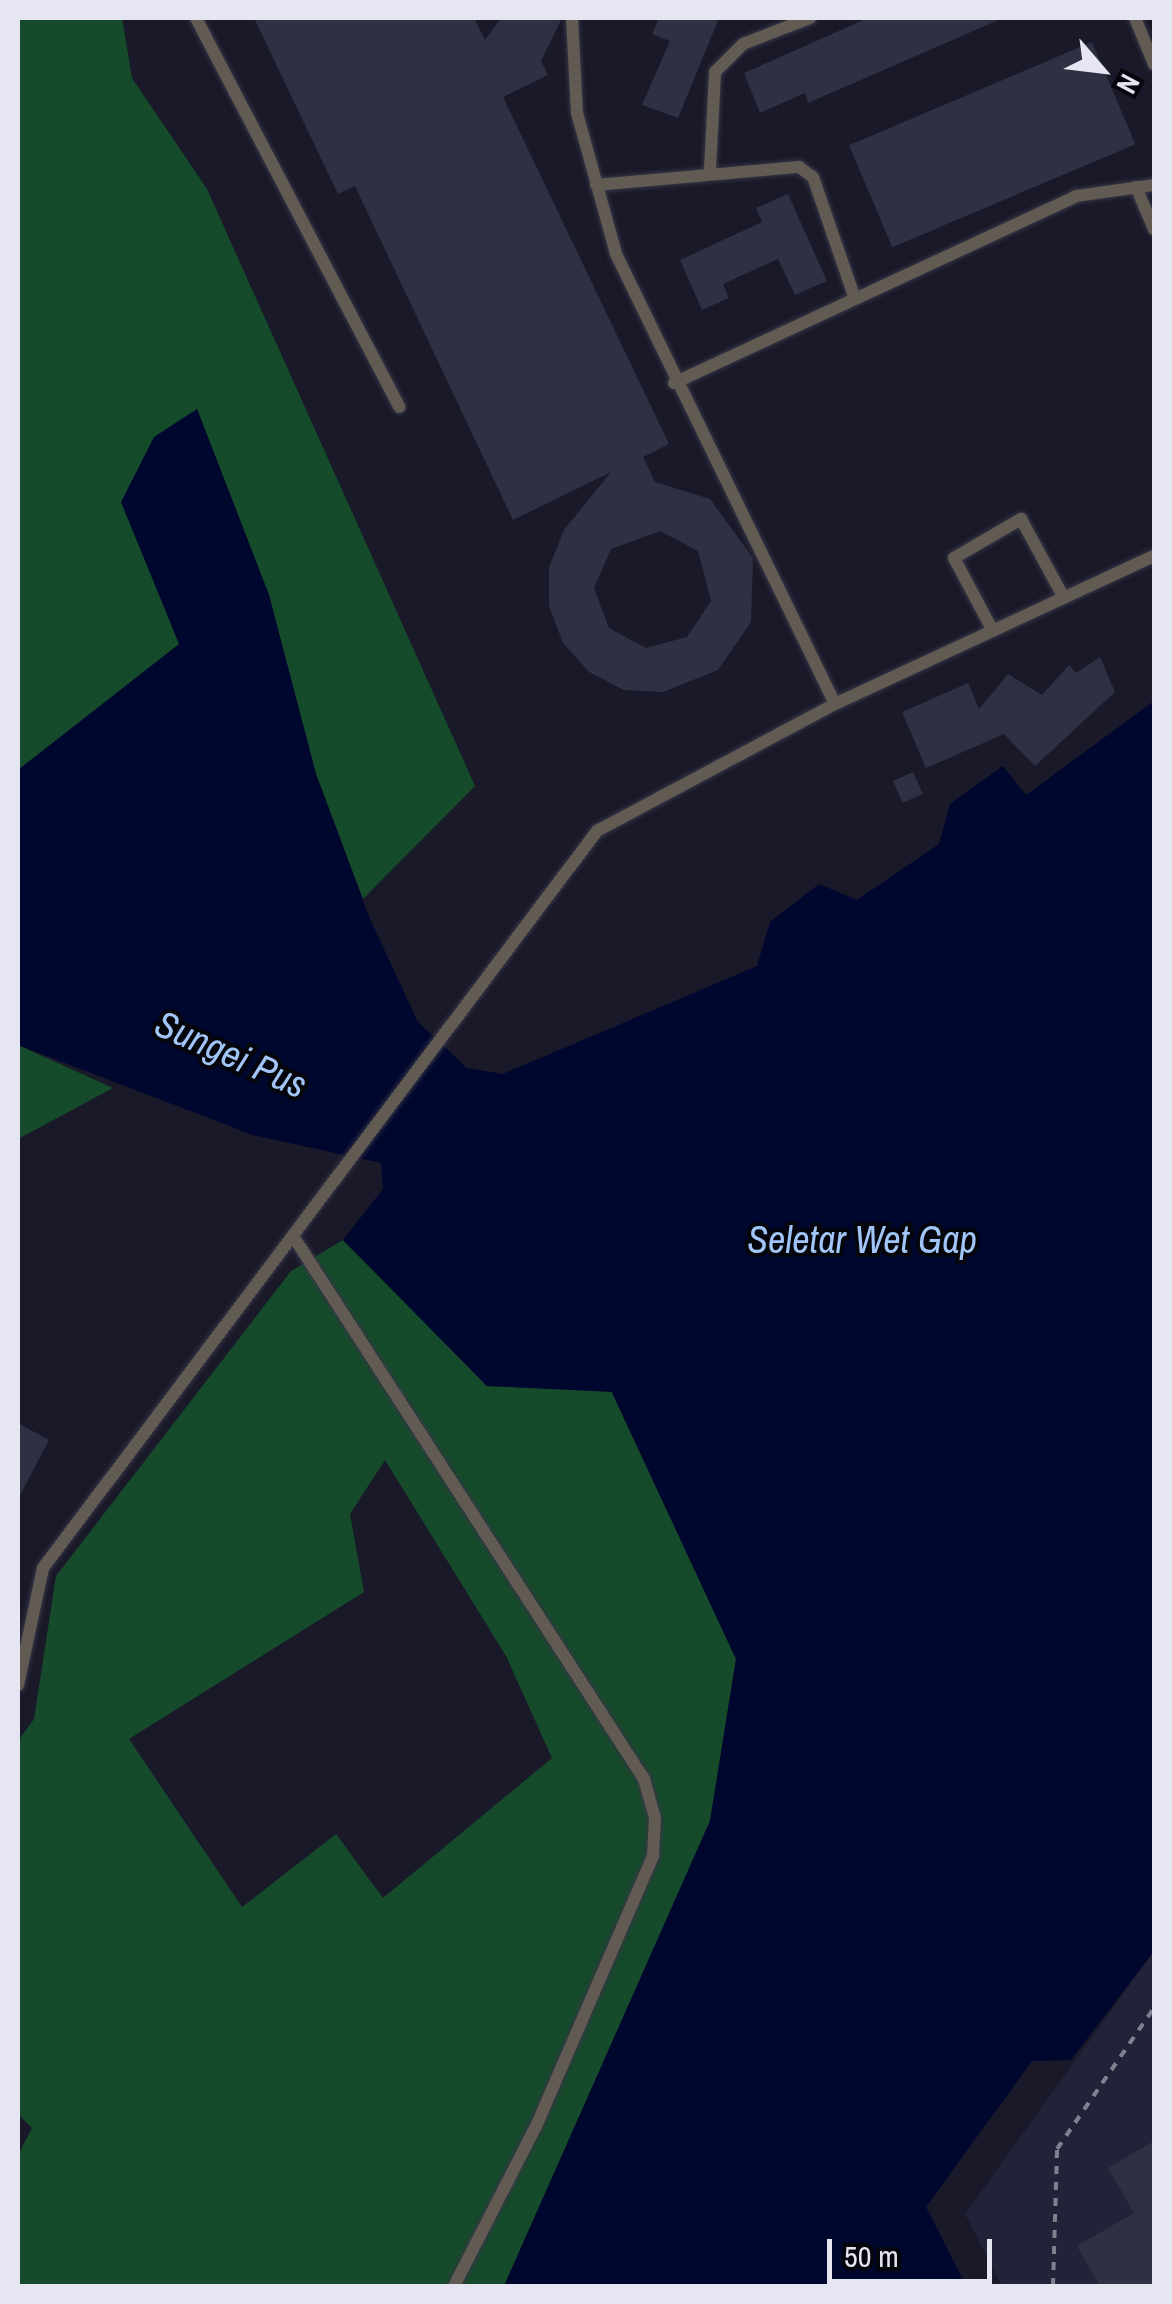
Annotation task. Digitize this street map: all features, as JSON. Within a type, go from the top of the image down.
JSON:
[{"type":"lane","points":[[196,18],[399,408]]},
{"type":"lane","points":[[572,18],[578,114],[616,254],[674,382],[835,704]]},
{"type":"lane","points":[[710,169],[714,72],[743,44],[810,18]]},
{"type":"lane","points":[[1135,18],[1154,64]]},
{"type":"lane","points":[[596,185],[778,164],[813,177],[853,293]]},
{"type":"lane","points":[[674,382],[853,293],[1076,196],[1154,186]]},
{"type":"lane","points":[[1136,187],[1154,230]]},
{"type":"lane","points":[[994,631],[954,558],[1021,519],[1064,598]]},
{"type":"lane","points":[[18,1685],[43,1568],[597,831],[835,704],[1154,556]]},
{"type":"lane","points":[[294,1236],[644,1779],[656,1818],[653,1856],[536,2126],[454,2286]]},
{"type":"path","points":[[1053,2286],[1057,2149],[1154,2008]]},
{"type":"shaded area","points":[[1154,1951],[1154,2286],[1002,2286],[965,2214]]},
{"type":"green space","points":[[18,18],[122,18],[132,78],[207,189],[475,786],[363,899],[316,774],[269,595],[197,409],[121,502],[180,644],[18,770]]},
{"type":"green space","points":[[18,1045],[113,1088],[18,1139]]},
{"type":"green space","points":[[343,1240],[487,1386],[611,1391],[736,1659],[710,1821],[504,2286],[18,2286],[18,2155],[32,2128],[18,2114],[18,1741],[34,1719],[56,1576],[291,1271]],"holes":[[[385,1460],[506,1656],[552,1758],[383,1898],[336,1834],[242,1907],[129,1739],[364,1592],[350,1514]]]},
{"type":"water","name":"Seletar Wet Gap","points":[[197,409],[269,595],[316,774],[370,919],[418,1022],[467,1068],[503,1074],[757,966],[770,922],[819,884],[857,900],[939,844],[950,804],[1003,766],[1026,795],[1154,701],[1154,1951],[1071,2060],[1032,2061],[926,2207],[966,2286],[504,2286],[710,1821],[736,1659],[612,1392],[487,1386],[343,1240],[383,1189],[381,1163],[253,1135],[18,1045],[18,770],[179,644],[121,502],[154,437]]},
{"type":"building","points":[[254,18],[474,18],[485,40],[501,18],[562,18],[541,61],[548,75],[503,97],[669,444],[643,457],[655,482],[710,499],[753,558],[751,622],[718,670],[663,692],[624,690],[589,672],[563,643],[549,606],[549,567],[564,530],[611,472],[513,520],[355,186],[338,194]],"holes":[[[660,531],[698,551],[711,601],[687,637],[646,648],[609,628],[594,588],[611,549]]]},
{"type":"building","points":[[659,18],[719,18],[678,118],[642,105],[670,41],[652,34]]},
{"type":"building","points":[[868,18],[1003,18],[808,103],[805,93],[760,113],[744,73]]},
{"type":"building","points":[[1092,42],[1135,144],[892,247],[849,145]]},
{"type":"building","points":[[788,194],[827,281],[795,295],[778,259],[723,284],[729,298],[702,310],[680,260],[762,222],[756,208]]},
{"type":"building","points":[[1100,657],[1115,692],[1035,766],[1004,734],[926,768],[902,712],[968,683],[979,709],[1008,674],[1042,695],[1069,665],[1076,673]]},
{"type":"building","points":[[913,772],[923,794],[903,803],[893,781]]},
{"type":"building","points":[[18,1423],[49,1440],[18,1499]]},
{"type":"building","points":[[1154,2141],[1154,2286],[1100,2286],[1077,2246],[1134,2213],[1108,2168]]},
{"type":"water label","name":"Sungei Pus","points":[[231,1054]]}]
